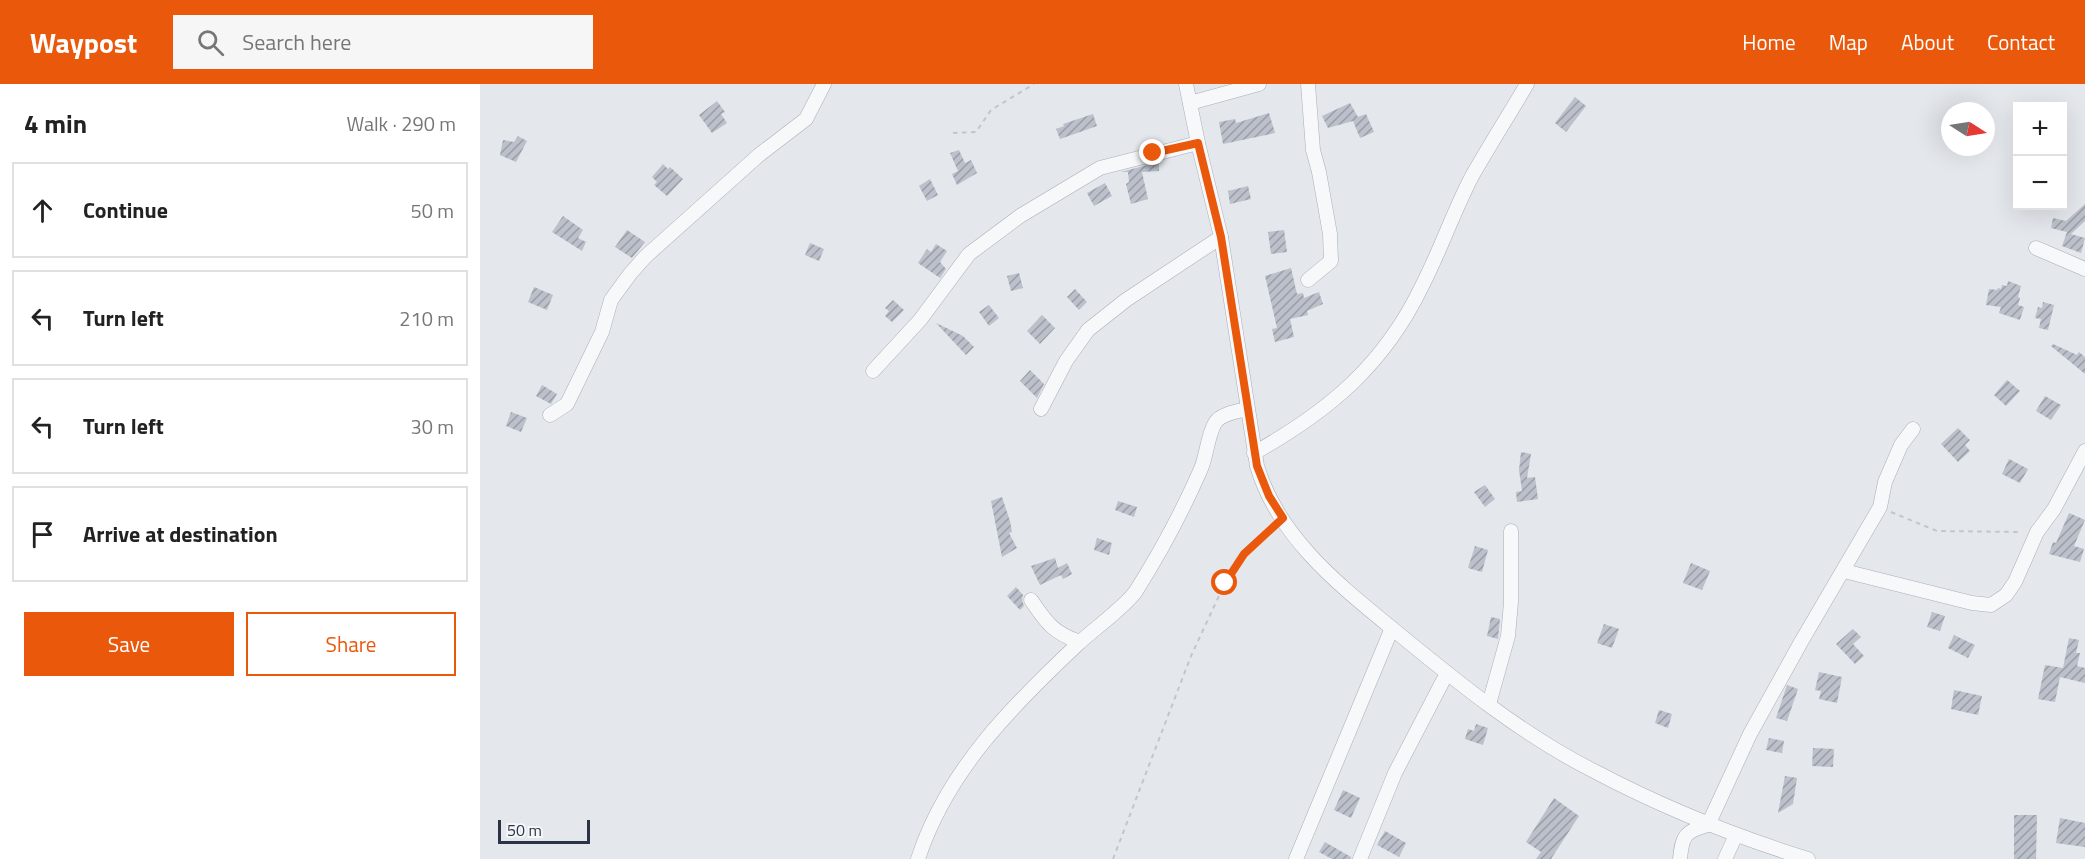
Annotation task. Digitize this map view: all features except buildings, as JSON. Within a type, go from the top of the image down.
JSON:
[{"type":"street","points":[[550,416],[567,404],[602,332],[611,300],[630,274],[645,257],[759,155],[807,119],[824,84]]},
{"type":"street","points":[[1186,84],[1221,237],[1254,453],[1260,478],[1300,545],[1347,591],[1447,673],[1489,704],[1593,771],[1708,825],[1808,859]]},
{"type":"street","points":[[1190,103],[1259,84]]},
{"type":"street","points":[[1308,84],[1313,150],[1330,234],[1331,261],[1308,280]]},
{"type":"street","points":[[1254,453],[1295,430],[1337,398],[1366,371],[1394,336],[1422,288],[1471,179],[1527,84]]},
{"type":"street","points":[[873,371],[920,320],[969,254],[1001,229],[1101,168],[1198,143]]},
{"type":"street","points":[[1041,409],[1066,361],[1088,330],[1126,300],[1221,237]]},
{"type":"street","points":[[2036,248],[2085,269]]},
{"type":"street","points":[[918,859],[944,800],[970,758],[1014,706],[1134,594],[1168,536],[1201,469],[1215,422],[1222,416],[1247,409]]},
{"type":"street","points":[[1708,825],[1750,734],[1880,507],[1885,482],[1901,445],[1913,429]]},
{"type":"street","points":[[1844,570],[1972,603],[1991,605],[2006,595],[2015,582],[2037,532],[2054,509],[2085,451]]},
{"type":"street","points":[[1489,704],[1508,636],[1512,531]]},
{"type":"street","points":[[1031,600],[1048,625],[1068,638],[1080,642]]},
{"type":"street","points":[[1296,859],[1392,628]]},
{"type":"street","points":[[1360,859],[1395,774],[1447,673]]},
{"type":"street","points":[[1680,859],[1681,840],[1692,829],[1708,825]]},
{"type":"street","points":[[1725,859],[1736,835]]},
{"type":"path","points":[[953,133],[976,132],[991,110],[1034,84]]},
{"type":"path","points":[[1880,507],[1937,531],[2037,532]]},
{"type":"path","points":[[1113,859],[1191,656],[1225,583],[1244,554],[1283,518]]},
{"type":"route","points":[[1153,153],[1198,143],[1221,237],[1257,466],[1269,496],[1283,518],[1244,554],[1225,583]]}]
